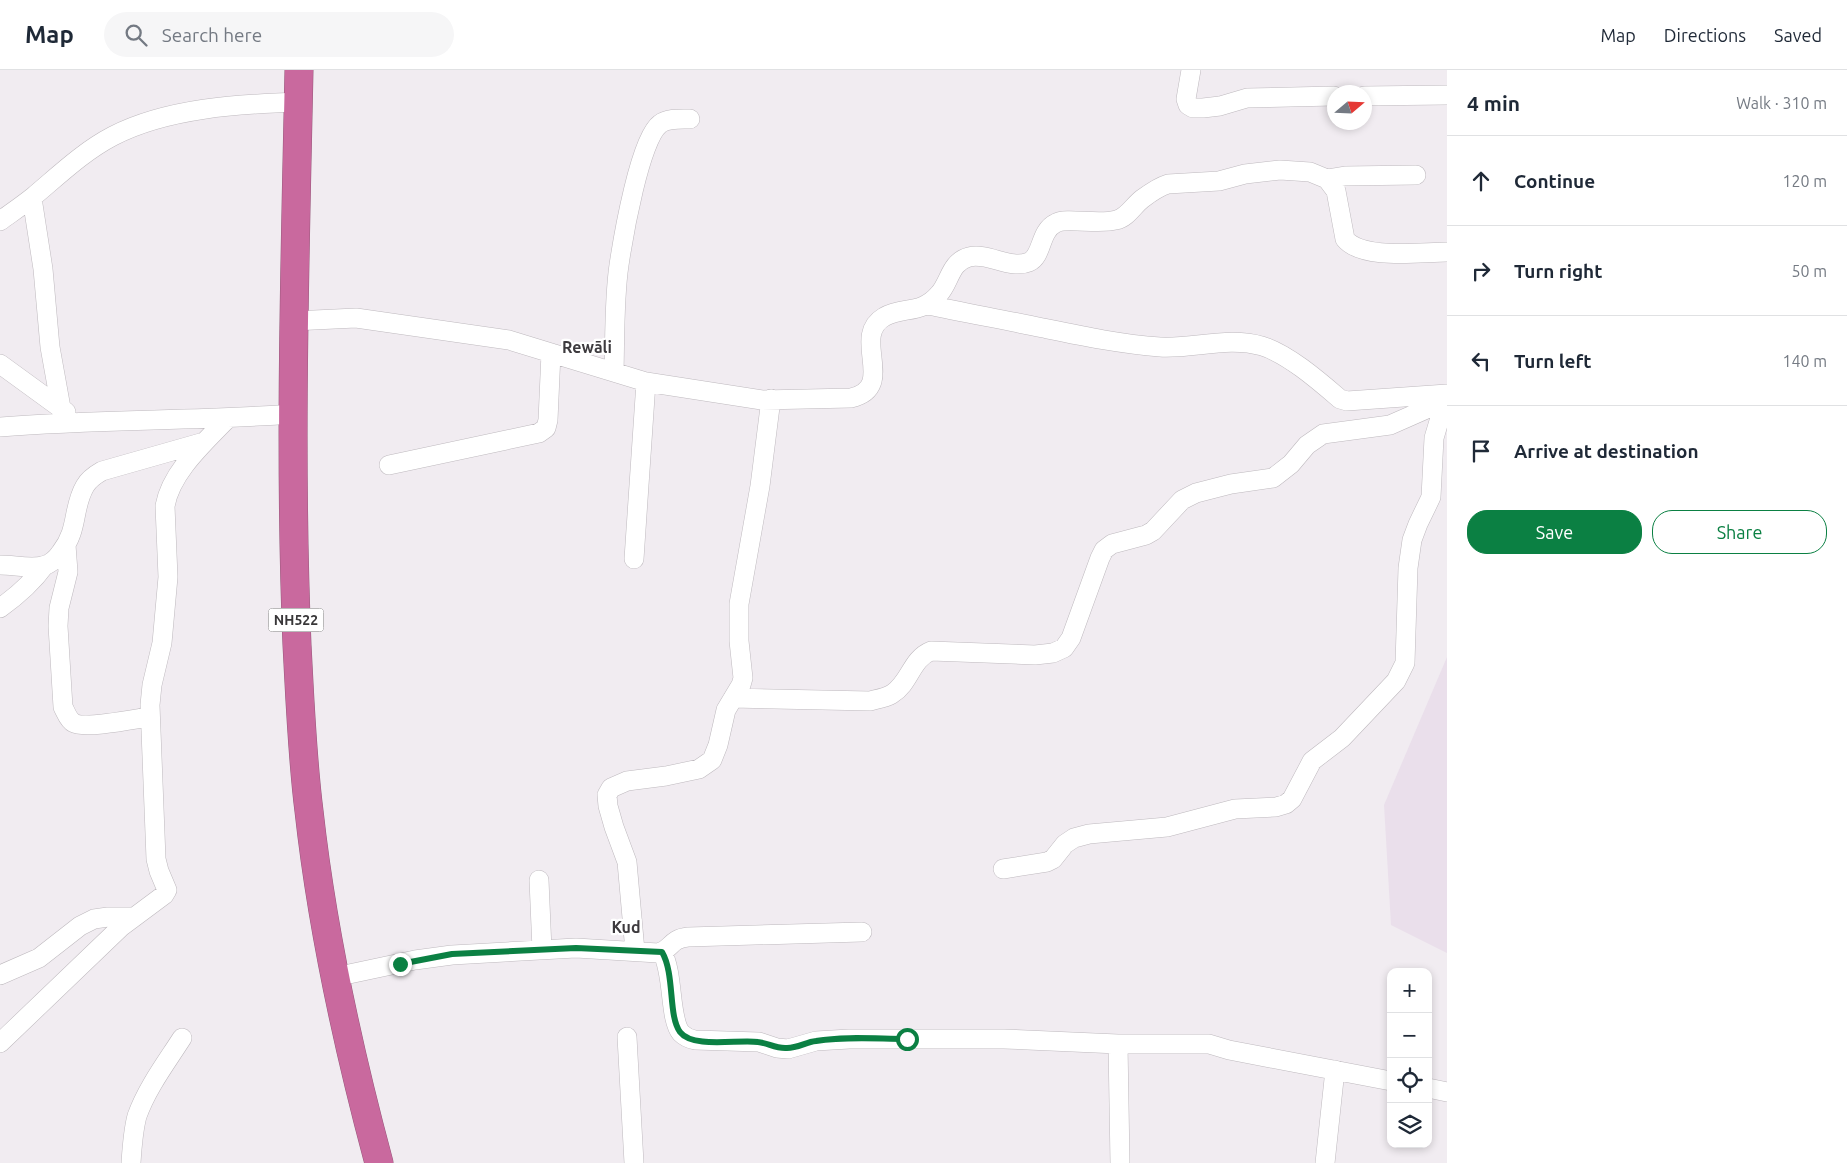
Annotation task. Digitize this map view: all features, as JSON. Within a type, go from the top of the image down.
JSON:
[{"type":"highway","name":"NH522","points":[[299,70],[292,414],[299,696],[309,810],[324,915],[335,977],[379,1163]]},
{"type":"street","points":[[1191,70],[1186,99],[1188,105],[1193,108],[1220,106],[1247,98],[1327,96]]},
{"type":"street","points":[[1372,96],[1447,95]]},
{"type":"street","points":[[0,221],[32,198],[85,154],[112,137],[135,127],[178,115],[226,106],[299,102]]},
{"type":"street","points":[[614,372],[619,266],[643,155],[655,129],[660,124],[666,121],[690,119]]},
{"type":"street","points":[[928,305],[940,293],[955,265],[971,257],[1013,263],[1030,261],[1037,255],[1046,232],[1057,222],[1092,223],[1118,220],[1160,186],[1220,182],[1245,174],[1280,170],[1310,172],[1327,179],[1336,191],[1345,240],[1350,246],[1375,253],[1447,252]]},
{"type":"street","points":[[1327,179],[1345,176],[1416,175]]},
{"type":"street","points":[[32,198],[44,269],[50,347],[61,408]]},
{"type":"street","points":[[293,321],[356,318],[508,340],[646,382],[762,400],[851,398],[860,396],[871,386],[873,379],[870,347],[871,334],[874,327],[883,318],[893,313],[928,305],[1103,340],[1161,347],[1187,346],[1208,342],[1246,343],[1263,346],[1287,359],[1340,399],[1347,401],[1446,399]]},
{"type":"street","points":[[389,464],[539,433],[546,428],[548,420],[551,353]]},
{"type":"street","points":[[0,364],[79,422]]},
{"type":"street","points":[[634,559],[646,382]]},
{"type":"street","points":[[635,951],[627,862],[614,827],[608,806],[607,794],[611,788],[627,781],[699,769],[712,760],[721,736],[724,718],[743,678],[738,641],[739,604],[760,486],[771,399]]},
{"type":"street","points":[[733,698],[870,701],[881,699],[893,693],[903,683],[918,659],[923,654],[931,651],[1053,654],[1064,648],[1071,638],[1100,558],[1104,550],[1112,544],[1146,535],[1153,531],[1182,500],[1196,493],[1231,484],[1273,478],[1291,464],[1314,439],[1323,434],[1390,425],[1446,399]]},
{"type":"street","points":[[1003,869],[1047,862],[1053,859],[1065,844],[1074,838],[1089,834],[1167,827],[1235,809],[1276,807],[1286,804],[1292,799],[1312,761],[1342,738],[1372,708],[1396,681],[1405,663],[1408,568],[1412,540],[1431,497],[1434,438],[1446,399]]},
{"type":"street","points":[[0,427],[292,414]]},
{"type":"street","points":[[0,1043],[101,946],[134,917],[164,895],[167,890],[156,859],[149,717],[152,685],[162,643],[168,577],[165,506],[167,495],[180,472],[204,442],[227,418]]},
{"type":"street","points":[[0,608],[29,585],[45,565],[56,558],[66,545],[72,534],[78,502],[85,486],[93,476],[102,471],[204,442]]},
{"type":"street","points":[[66,545],[68,572],[59,608],[58,626],[63,707],[74,723],[80,725],[149,717]]},
{"type":"street","points":[[0,565],[35,567],[45,565]]},
{"type":"street","points":[[539,880],[542,950]]},
{"type":"street","points":[[0,975],[39,958],[80,926],[94,919],[134,917]]},
{"type":"street","points":[[335,977],[452,954],[576,948],[662,952],[676,939],[688,937],[862,932]]},
{"type":"street","points":[[662,952],[669,970],[676,1024],[681,1033],[695,1040],[759,1042],[777,1048],[788,1048],[816,1041],[849,1039],[1004,1039],[1118,1044],[1209,1044],[1229,1050],[1387,1080]]},
{"type":"street","points":[[0,965],[24,966]]},
{"type":"street","points":[[627,1037],[634,1163]]},
{"type":"street","points":[[131,1163],[134,1131],[138,1116],[162,1068],[182,1038]]},
{"type":"street","points":[[1118,1044],[1120,1163]]},
{"type":"street","points":[[1325,1163],[1335,1070]]},
{"type":"street","points":[[1432,1089],[1447,1092]]},
{"type":"shaded area","points":[[1447,657],[1447,953],[1391,925],[1384,805]]},
{"type":"district","name":"Rewāli","points":[[587,347]]},
{"type":"district","name":"Kud","points":[[626,927]]},
{"type":"route","points":[[400,964],[452,954],[576,948],[662,952],[669,970],[676,1024],[681,1033],[688,1038],[706,1042],[759,1042],[777,1048],[801,1046],[816,1041],[907,1039]]}]
